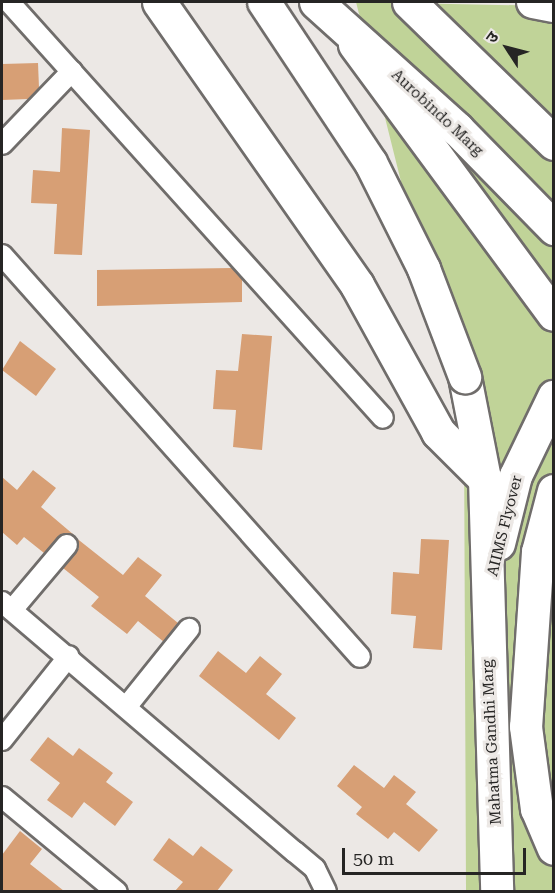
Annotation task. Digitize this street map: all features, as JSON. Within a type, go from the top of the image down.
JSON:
[{"type":"highway","points":[[159,2],[357,285],[421,397],[438,432],[485,479]]},
{"type":"highway","name":"Aurobindo Marg","points":[[316,2],[457,129],[554,228]]},
{"type":"highway","points":[[409,2],[554,143]]},
{"type":"main road","points":[[264,2],[371,163],[424,269],[465,377],[485,479],[488,592]]},
{"type":"main road","points":[[533,2],[554,6]]},
{"type":"main road","points":[[340,24],[554,315]]},
{"type":"main road","name":"AIIMS Flyover","points":[[488,592],[507,506],[547,408]]},
{"type":"main road","points":[[554,491],[538,552],[526,727],[537,809],[554,849]]},
{"type":"main road","name":"Mahatma Gandhi Marg","points":[[488,592],[497,891]]},
{"type":"street","points":[[9,2],[383,418]]},
{"type":"street","points":[[2,144],[72,70]]},
{"type":"street","points":[[2,255],[360,657]]},
{"type":"street","points":[[67,545],[7,606],[69,656],[315,869],[326,891]]},
{"type":"street","points":[[127,706],[189,629]]},
{"type":"street","points":[[2,740],[69,656]]},
{"type":"street","points":[[2,797],[117,891]]},
{"type":"green space","points":[[356,2],[553,6],[553,891],[466,891],[464,433]]},
{"type":"building","points":[[38,63],[39,88],[28,99],[2,100],[2,64]]},
{"type":"building","points":[[62,128],[90,130],[82,255],[54,254],[57,204],[31,203],[33,170],[60,172]]},
{"type":"building","points":[[232,268],[242,279],[242,302],[97,306],[97,270]]},
{"type":"building","points":[[242,334],[272,336],[262,450],[233,447],[236,410],[213,409],[216,370],[238,371]]},
{"type":"building","points":[[20,341],[56,369],[36,396],[2,370]]},
{"type":"building","points":[[33,470],[56,488],[41,507],[74,535],[62,534],[44,553],[24,537],[17,545],[2,532],[2,477],[17,490]]},
{"type":"building","points":[[75,537],[123,575],[138,557],[162,575],[145,596],[178,623],[164,642],[138,621],[127,634],[91,606],[99,597],[63,568],[79,548]]},
{"type":"building","points":[[421,539],[449,540],[442,650],[413,648],[416,616],[391,614],[393,572],[419,574]]},
{"type":"building","points":[[218,651],[246,673],[260,656],[282,674],[266,694],[296,718],[279,740],[199,676]]},
{"type":"building","points":[[48,737],[73,756],[79,748],[113,773],[106,782],[133,802],[115,826],[84,802],[72,818],[47,800],[60,783],[30,760]]},
{"type":"building","points":[[354,765],[384,788],[394,775],[416,792],[406,804],[438,830],[419,852],[394,832],[388,839],[356,814],[362,807],[337,786]]},
{"type":"building","points":[[20,831],[42,849],[30,864],[64,891],[2,891],[2,855]]},
{"type":"building","points":[[169,838],[193,856],[201,846],[233,870],[217,891],[175,891],[183,882],[153,860]]}]
